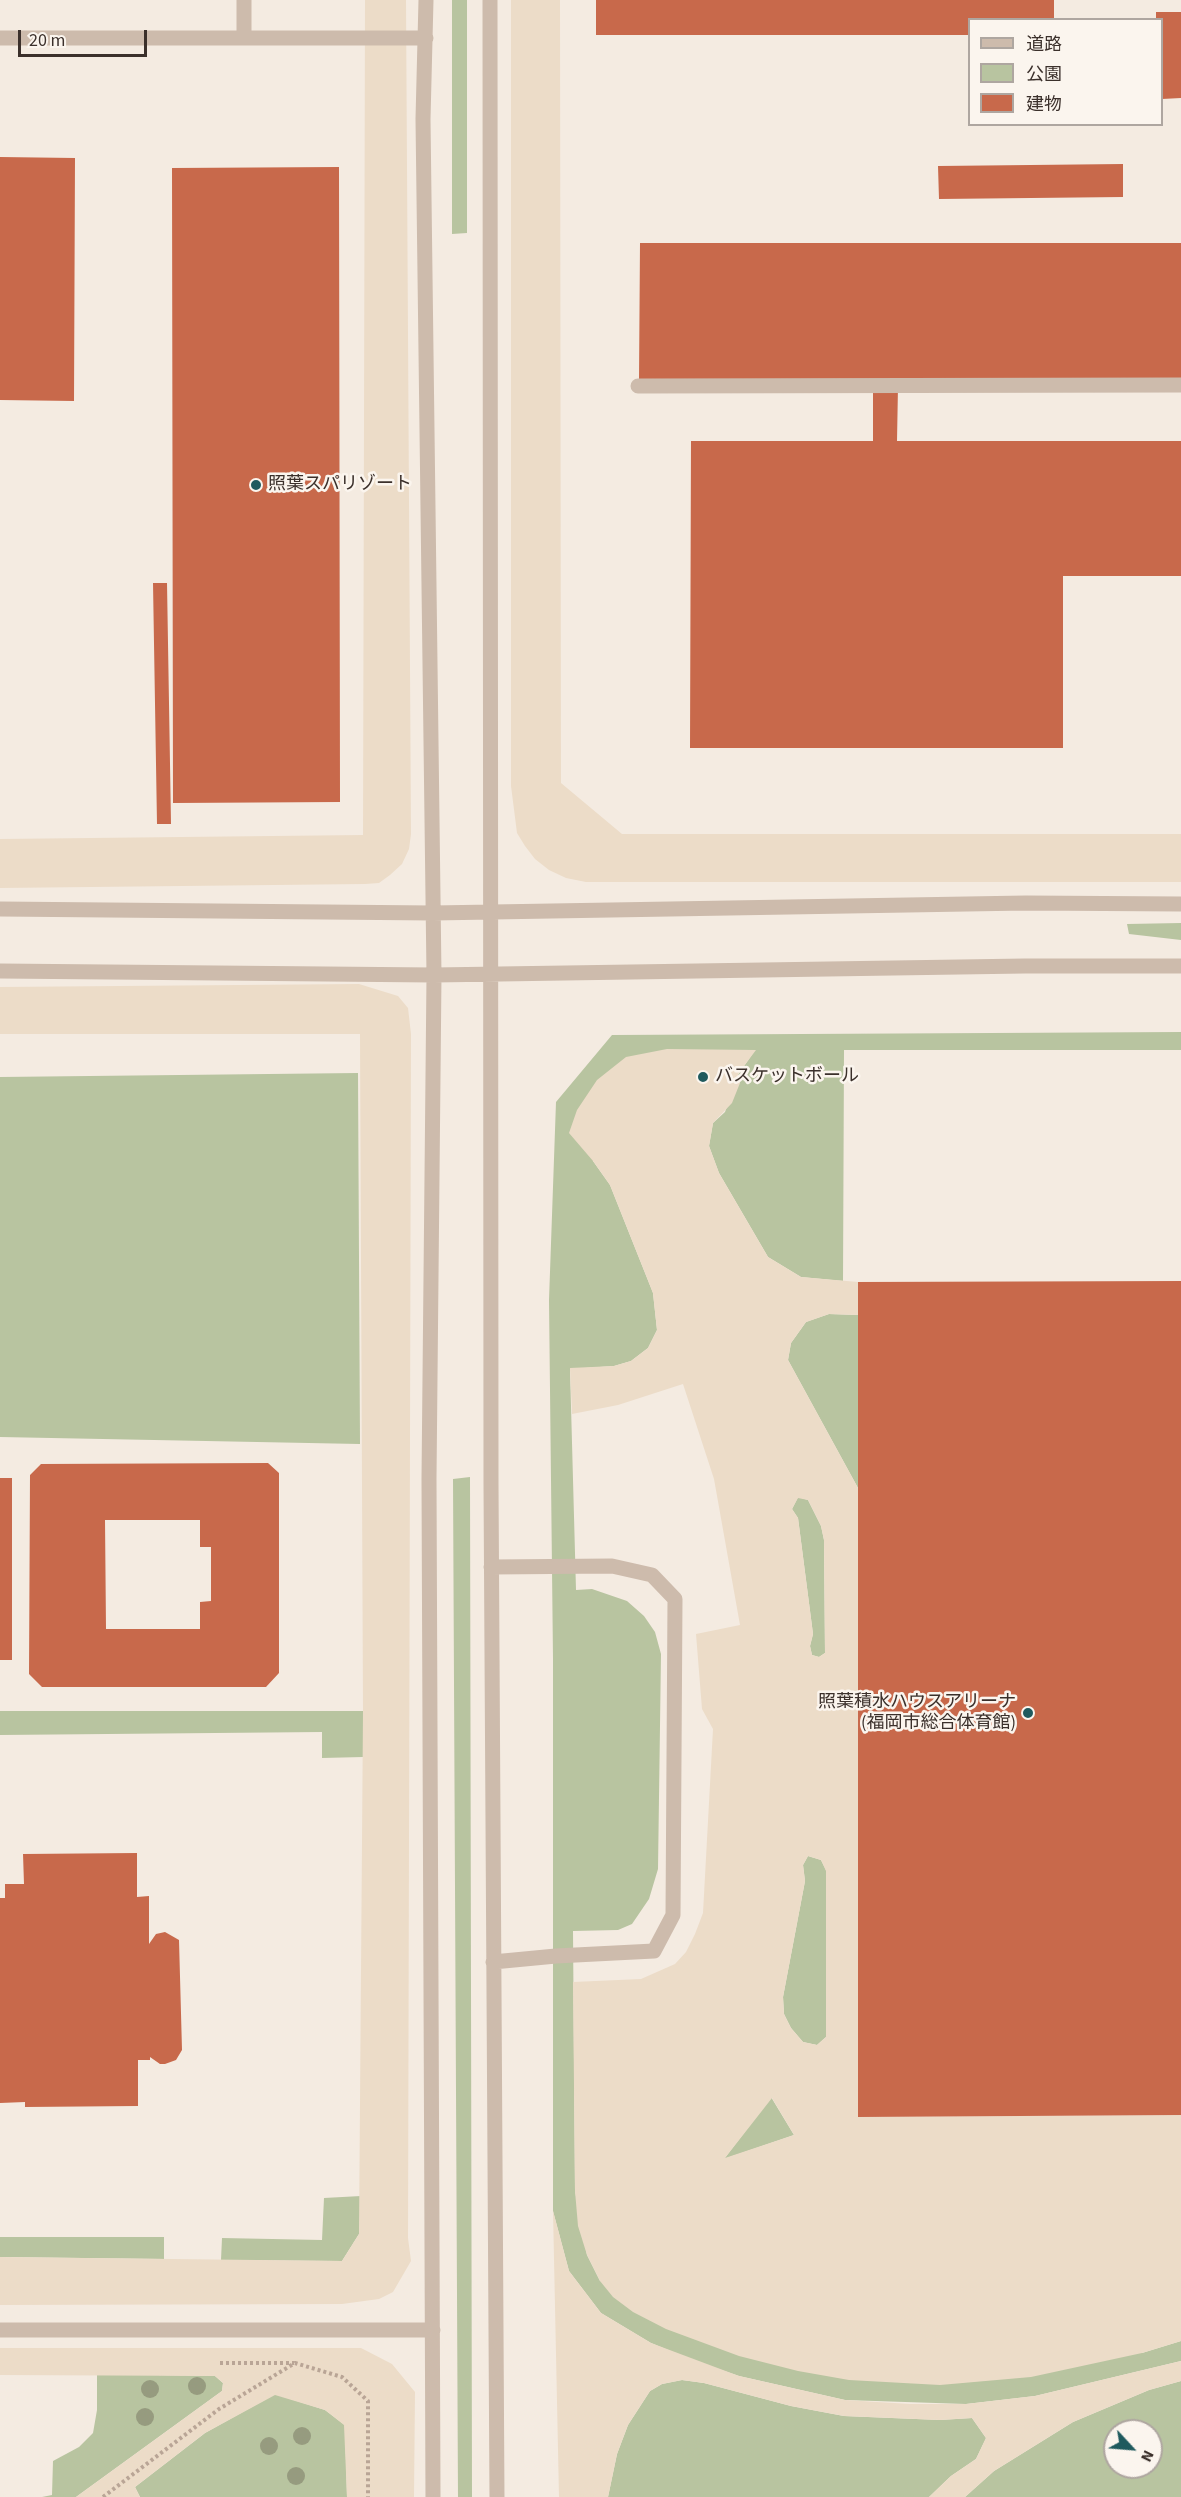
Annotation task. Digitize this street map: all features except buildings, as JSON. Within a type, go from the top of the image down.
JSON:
[{"type":"street","points":[[243,36],[244,0]]},
{"type":"street","points":[[426,0],[423,119],[434,975],[429,1479],[433,2497]]},
{"type":"street","points":[[490,0],[491,1567],[497,2497]]},
{"type":"street","points":[[0,38],[243,36],[426,38]]},
{"type":"street","points":[[638,386],[1181,385]]},
{"type":"street","points":[[0,909],[433,913],[1026,903],[1181,904]]},
{"type":"street","points":[[0,971],[434,975],[1025,966],[1181,966]]},
{"type":"street","points":[[491,1567],[612,1566],[652,1575],[675,1599],[673,1915],[654,1950],[494,1962]]},
{"type":"street","points":[[0,2330],[433,2330]]},
{"type":"path","points":[[103,2497],[219,2409],[295,2364],[342,2377],[368,2401],[368,2497]]},
{"type":"green space","points":[[452,0],[467,0],[467,233],[452,234]]},
{"type":"green space","points":[[1181,923],[1181,940],[1129,934],[1127,924]]},
{"type":"green space","points":[[1181,1032],[1181,1050],[844,1050],[843,1281],[801,1277],[768,1257],[719,1173],[709,1146],[713,1123],[725,1112],[738,1075],[755,1050],[593,1161],[610,1185],[653,1293],[657,1330],[648,1348],[631,1361],[614,1366],[570,1369],[576,1590],[592,1589],[627,1601],[644,1616],[655,1632],[661,1654],[658,1869],[649,1899],[632,1924],[618,1930],[573,1931],[575,2191],[587,2255],[600,2281],[1142,2353],[1181,2341],[1181,2361],[1035,2396],[966,2404],[845,2400],[739,2376],[695,2361],[651,2343],[601,2313],[569,2271],[553,2211],[553,1659],[549,1300],[556,1102],[612,1035]]},
{"type":"green space","points":[[358,1073],[360,1444],[0,1437],[0,1077]]},
{"type":"green space","points":[[829,1314],[858,1315],[858,1488],[788,1360],[791,1343],[806,1322]]},
{"type":"green space","points":[[470,1477],[472,2497],[458,2497],[453,1479]]},
{"type":"green space","points":[[798,1497],[808,1500],[821,1526],[824,1540],[825,1653],[819,1657],[812,1655],[810,1646],[813,1634],[798,1518],[792,1509]]},
{"type":"green space","points":[[0,1711],[363,1711],[363,1757],[322,1758],[322,1732],[0,1735]]},
{"type":"green space","points":[[808,1856],[821,1860],[826,1870],[826,2037],[817,2045],[803,2042],[791,2028],[784,2014],[783,1997],[805,1881],[803,1865]]},
{"type":"green space","points":[[771,2097],[794,2135],[724,2159]]},
{"type":"green space","points":[[361,2196],[359,2234],[342,2261],[221,2260],[222,2238],[322,2240],[324,2198]]},
{"type":"green space","points":[[0,2237],[164,2237],[164,2259],[0,2257]]},
{"type":"green space","points":[[97,2374],[215,2376],[223,2383],[222,2391],[76,2497],[42,2497],[52,2495],[53,2461],[79,2447],[93,2433],[97,2410]]},
{"type":"green space","points":[[682,2380],[704,2383],[791,2406],[844,2416],[940,2420],[972,2418],[986,2438],[976,2459],[951,2476],[929,2497],[608,2497],[617,2454],[628,2425],[650,2391],[662,2384]]},
{"type":"green space","points":[[1181,2381],[1181,2497],[965,2497],[994,2471],[1073,2422],[1149,2390]]},
{"type":"green space","points":[[275,2394],[325,2410],[345,2425],[347,2497],[140,2497],[135,2487],[205,2433]]},
{"type":"shaded area","points":[[365,0],[406,0],[411,834],[409,849],[402,864],[379,883],[0,888],[0,839],[363,835]]},
{"type":"shaded area","points":[[511,0],[560,0],[561,783],[622,834],[1181,834],[1181,882],[586,882],[566,878],[549,870],[535,859],[525,846],[517,833],[511,786]]},
{"type":"shaded area","points":[[359,984],[398,996],[408,1008],[411,1034],[408,2238],[411,2261],[393,2292],[379,2299],[342,2304],[0,2305],[0,2257],[342,2261],[359,2234],[363,1711],[360,1034],[0,1034],[0,987]]},
{"type":"shaded area","points":[[667,1049],[756,1050],[738,1074],[740,1083],[732,1103],[713,1123],[709,1146],[719,1173],[768,1257],[801,1277],[858,1282],[858,1315],[829,1314],[806,1322],[791,1343],[788,1360],[858,1488],[858,2117],[1181,2115],[1181,2341],[1142,2353],[1031,2377],[940,2385],[849,2380],[798,2371],[739,2356],[666,2329],[633,2312],[613,2297],[600,2281],[587,2255],[578,2226],[575,2191],[573,1982],[641,1979],[675,1964],[686,1952],[695,1934],[703,1913],[713,1729],[702,1709],[696,1634],[740,1625],[714,1479],[683,1384],[618,1405],[572,1414],[570,1368],[614,1366],[631,1361],[648,1348],[657,1330],[653,1293],[610,1185],[569,1133],[577,1110],[597,1080],[626,1057]],"holes":[[[798,1498],[808,1500],[821,1526],[824,1540],[825,1653],[819,1657],[812,1655],[810,1646],[813,1634],[798,1518],[792,1509]],[[808,1856],[821,1860],[826,1871],[826,2037],[817,2045],[803,2042],[791,2028],[784,2014],[783,1997],[805,1881],[803,1865]],[[772,2098],[794,2135],[725,2158]]]},
{"type":"shaded area","points":[[553,2211],[569,2271],[601,2313],[651,2343],[739,2376],[845,2400],[910,2404],[966,2404],[1035,2396],[1181,2361],[1181,2381],[1149,2390],[1073,2422],[994,2471],[965,2497],[929,2497],[951,2476],[976,2459],[986,2438],[972,2418],[940,2420],[844,2416],[791,2406],[704,2383],[682,2380],[662,2384],[650,2391],[628,2425],[617,2454],[608,2497],[559,2497]]},
{"type":"shaded area","points":[[0,2348],[361,2348],[392,2364],[415,2392],[414,2497],[347,2497],[344,2425],[325,2410],[275,2395],[205,2433],[135,2487],[140,2497],[76,2497],[222,2391],[223,2383],[215,2376],[0,2375]]},
{"type":"place","name":"照葉スパリゾート","points":[[256,485]]},
{"type":"place","name":"バスケットボール","points":[[703,1077]]},
{"type":"place","name":"照葉積水ハウスアリーナ (福岡市総合体育館)","points":[[1028,1713]]}]
